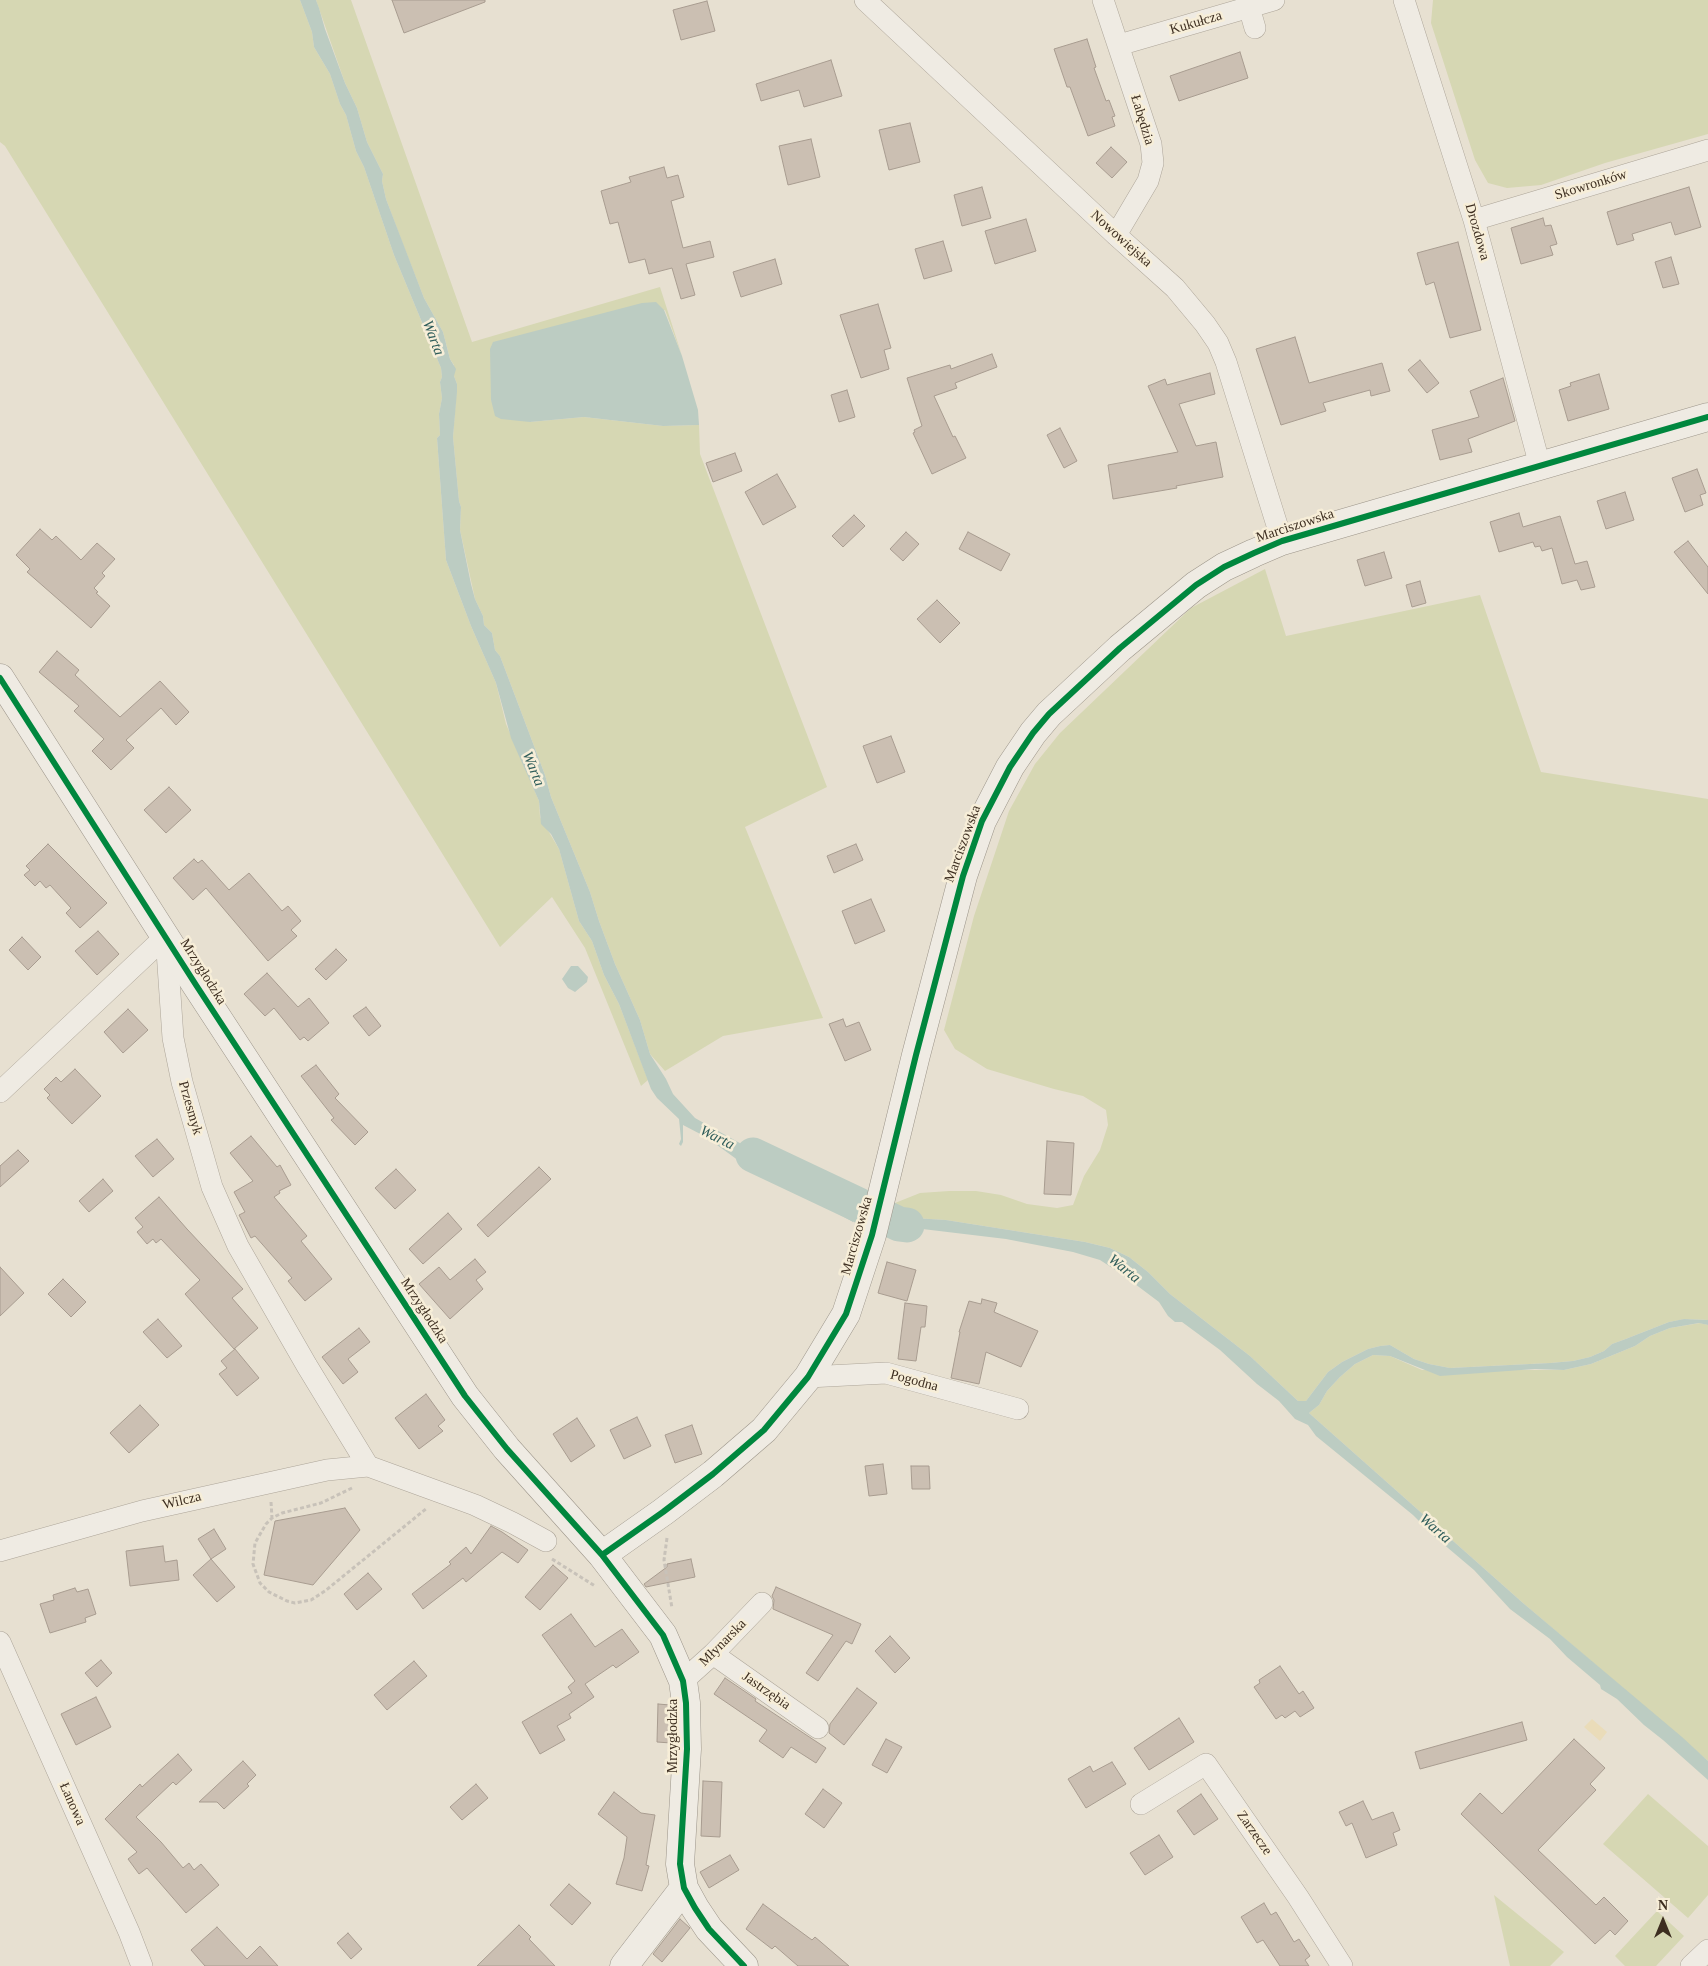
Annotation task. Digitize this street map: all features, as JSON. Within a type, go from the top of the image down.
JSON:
[{"type":"street","name":"Nowowiejska","points":[[865,0],[1175,288],[1205,324],[1218,343],[1226,362],[1282,541]]},
{"type":"street","name":"Łabędzia","points":[[1103,0],[1151,144],[1153,163],[1148,181],[1116,235]]},
{"type":"street","name":"Kukułcza","points":[[1119,45],[1274,0]]},
{"type":"street","name":"Drozdowa","points":[[1404,0],[1474,220],[1540,466]]},
{"type":"street","points":[[1249,7],[1255,28]]},
{"type":"street","name":"Skowronków","points":[[1474,220],[1708,150]]},
{"type":"street","name":"Marciszowska","points":[[602,1556],[713,1474],[764,1430],[808,1377],[846,1314],[872,1235],[963,876],[982,821],[1010,767],[1033,733],[1049,714],[1120,648],[1210,575],[1254,553],[1282,541],[1708,417]]},
{"type":"street","name":"Mrzygłodzka","points":[[0,678],[309,1158],[465,1396],[507,1449],[602,1556],[663,1635],[683,1682],[686,1702],[687,1749],[680,1864],[684,1888],[709,1929],[744,1966]]},
{"type":"street","points":[[0,1092],[166,936]]},
{"type":"street","name":"Przesmyk","points":[[166,936],[173,1038],[182,1082],[212,1187],[238,1246],[306,1366],[368,1466]]},
{"type":"street","name":"Pogodna","points":[[808,1377],[886,1373],[1018,1409]]},
{"type":"street","points":[[368,1466],[474,1505],[513,1523],[547,1549]]},
{"type":"street","name":"Wilcza","points":[[0,1551],[59,1533],[160,1507],[327,1470],[368,1466]]},
{"type":"street","name":"Młynarska","points":[[683,1682],[762,1603]]},
{"type":"street","name":"Łanowa","points":[[0,1642],[129,1932],[142,1966]]},
{"type":"street","name":"Jastrzębia","points":[[713,1654],[818,1728]]},
{"type":"street","name":"Zarzecze","points":[[1141,1804],[1206,1764],[1298,1897],[1342,1966]]},
{"type":"street","points":[[624,1966],[684,1888]]},
{"type":"street","points":[[1691,1966],[1708,1950]]},
{"type":"path","points":[[358,1485],[331,1499],[282,1513],[272,1518],[266,1524],[255,1543],[253,1564],[260,1583],[269,1592],[295,1603],[311,1600],[325,1591],[428,1506]]},
{"type":"path","points":[[670,1530],[664,1560],[673,1613]]},
{"type":"path","points":[[547,1549],[603,1590]]},
{"type":"green space","points":[[0,0],[300,0],[312,32],[314,47],[330,74],[394,255],[441,368],[440,435],[437,438],[446,560],[471,626],[496,683],[506,724],[539,801],[540,817],[559,849],[579,921],[592,941],[604,975],[619,1004],[648,1080],[641,1086],[585,948],[552,897],[500,947],[5,146],[0,142]]},
{"type":"green space","points":[[316,0],[351,0],[472,342],[660,287],[682,356],[665,310],[491,378],[491,400],[530,422],[584,417],[663,426],[699,425],[700,454],[827,787],[745,827],[823,1018],[723,1036],[665,1071],[650,1054],[640,1020],[615,964],[590,892],[551,797],[545,775],[500,656],[495,650],[492,633],[484,625],[483,616],[475,599],[460,530],[461,507],[453,437],[457,384],[454,376],[454,365],[450,359],[443,332],[424,298],[404,247],[386,199],[382,181],[383,174],[367,142],[357,108],[345,83]]},
{"type":"green space","points":[[1433,0],[1708,0],[1708,134],[1605,163],[1541,185],[1507,188],[1488,183],[1475,160],[1431,23]]},
{"type":"green space","points":[[1265,569],[1286,636],[1480,595],[1541,772],[1708,799],[1708,1320],[1685,1319],[1669,1322],[1612,1344],[1604,1351],[1590,1357],[1550,1363],[1450,1368],[1414,1359],[1390,1345],[1380,1346],[1368,1349],[1342,1362],[1328,1372],[1306,1401],[1298,1401],[1250,1356],[1170,1294],[1148,1272],[1129,1257],[1110,1248],[1085,1242],[946,1220],[897,1217],[892,1215],[890,1205],[920,1193],[949,1191],[976,1191],[1001,1195],[1027,1204],[1057,1208],[1073,1205],[1084,1176],[1100,1150],[1108,1125],[1106,1110],[1083,1096],[987,1069],[955,1049],[944,1030],[974,916],[1009,811],[1035,764],[1060,733],[1191,608]]},
{"type":"green space","points":[[1700,1323],[1708,1325],[1708,1761],[1523,1603],[1309,1413],[1319,1405],[1327,1391],[1340,1377],[1355,1364],[1373,1355],[1390,1356],[1422,1370],[1564,1370],[1591,1364],[1635,1346],[1650,1336],[1670,1328]]},
{"type":"green space","points":[[1648,1794],[1708,1846],[1708,1895],[1688,1918],[1603,1844]]},
{"type":"green space","points":[[1494,1895],[1564,1952],[1550,1966],[1510,1966]]},
{"type":"green space","points":[[1657,1911],[1684,1936],[1656,1966],[1625,1966],[1615,1956]]},
{"type":"sand","points":[[1592,1719],[1607,1732],[1600,1741],[1584,1727]]},
{"type":"water","points":[[300,0],[316,0],[345,83],[357,108],[367,142],[383,174],[382,181],[386,199],[424,298],[443,332],[450,359],[456,369],[454,376],[457,392],[453,437],[461,507],[460,530],[475,599],[483,616],[484,625],[492,633],[495,650],[500,656],[545,775],[551,797],[590,892],[615,964],[640,1020],[650,1054],[673,1094],[695,1118],[779,1165],[800,1167],[788,1189],[746,1166],[706,1137],[683,1125],[683,1142],[681,1146],[679,1144],[681,1139],[679,1119],[657,1098],[651,1089],[619,1004],[604,975],[592,941],[579,921],[559,849],[551,834],[541,824],[539,801],[511,738],[496,683],[471,626],[446,560],[437,438],[440,435],[441,368],[394,255],[330,74],[314,47],[312,32]]},
{"type":"water","points":[[656,302],[664,310],[682,356],[698,410],[699,425],[663,426],[584,417],[530,422],[501,419],[495,416],[491,400],[490,349],[493,342],[642,303]]},
{"type":"water","points":[[571,966],[578,966],[588,977],[587,982],[575,992],[568,988],[562,979]]},
{"type":"water","points":[[817,1176],[860,1193],[853,1222],[806,1196]]},
{"type":"water","points":[[892,1215],[897,1217],[946,1220],[1085,1242],[1110,1248],[1129,1257],[1148,1272],[1170,1294],[1250,1356],[1298,1401],[1306,1401],[1328,1372],[1342,1362],[1368,1349],[1380,1346],[1390,1345],[1414,1359],[1450,1368],[1550,1363],[1590,1357],[1604,1351],[1612,1344],[1669,1322],[1684,1319],[1708,1320],[1708,1325],[1699,1323],[1670,1328],[1650,1336],[1635,1346],[1591,1364],[1564,1370],[1535,1369],[1440,1376],[1390,1356],[1373,1355],[1355,1364],[1340,1377],[1327,1391],[1319,1405],[1309,1413],[1523,1603],[1682,1737],[1708,1761],[1708,1780],[1617,1699],[1601,1689],[1600,1685],[1567,1657],[1550,1639],[1510,1609],[1474,1570],[1435,1537],[1413,1515],[1316,1436],[1308,1425],[1295,1419],[1279,1401],[1257,1384],[1220,1350],[1182,1322],[1175,1322],[1168,1316],[1159,1302],[1123,1275],[1100,1260],[1073,1252],[1006,1239],[889,1225]]},
{"type":"building","points":[[392,0],[485,0],[485,2],[404,33]]},
{"type":"building","points":[[707,1],[715,31],[681,40],[673,10]]},
{"type":"building","points":[[1087,39],[1096,67],[1094,68],[1106,101],[1109,100],[1115,116],[1112,117],[1115,126],[1088,136],[1070,87],[1067,87],[1054,49]]},
{"type":"building","points":[[1240,52],[1248,78],[1179,101],[1170,76]]},
{"type":"building","points":[[831,60],[842,96],[804,107],[799,90],[761,101],[756,84]]},
{"type":"building","points":[[910,123],[920,162],[889,170],[879,130]]},
{"type":"building","points":[[811,139],[820,177],[788,185],[779,146]]},
{"type":"building","points":[[1111,147],[1127,162],[1112,178],[1096,163]]},
{"type":"building","points":[[664,167],[667,178],[678,175],[684,197],[671,201],[683,248],[710,241],[714,257],[686,264],[695,295],[681,299],[672,268],[649,274],[645,259],[629,263],[618,222],[610,224],[601,191],[631,182],[629,177]]},
{"type":"building","points":[[982,187],[991,218],[962,226],[954,195]]},
{"type":"building","points":[[1689,187],[1701,227],[1675,235],[1671,222],[1632,234],[1634,240],[1617,245],[1607,212]]},
{"type":"building","points":[[1543,218],[1545,226],[1551,225],[1557,244],[1550,246],[1553,255],[1521,264],[1511,228]]},
{"type":"building","points":[[1026,219],[1036,251],[995,264],[985,231]]},
{"type":"building","points":[[943,241],[952,271],[924,279],[915,249]]},
{"type":"building","points":[[1458,242],[1481,330],[1450,338],[1434,282],[1426,285],[1417,253]]},
{"type":"building","points":[[1671,257],[1679,284],[1663,288],[1655,262]]},
{"type":"building","points":[[775,259],[782,284],[741,297],[733,272]]},
{"type":"building","points":[[878,304],[891,348],[884,350],[889,369],[861,378],[840,315]]},
{"type":"building","points":[[1295,337],[1309,383],[1382,363],[1390,391],[1371,396],[1370,390],[1323,403],[1326,411],[1281,425],[1256,349]]},
{"type":"building","points":[[992,354],[997,367],[955,383],[957,388],[934,396],[953,437],[955,436],[966,458],[932,474],[913,433],[915,432],[914,430],[922,426],[907,378],[950,365],[951,369]]},
{"type":"building","points":[[1420,360],[1439,383],[1427,393],[1408,370]]},
{"type":"building","points":[[1210,373],[1215,394],[1179,404],[1196,446],[1216,442],[1223,477],[1176,486],[1177,488],[1113,499],[1108,465],[1178,452],[1148,386],[1165,379],[1167,385]]},
{"type":"building","points":[[1599,374],[1609,409],[1568,421],[1559,390],[1571,386],[1570,383]]},
{"type":"building","points":[[1503,378],[1515,421],[1468,439],[1472,452],[1440,460],[1432,430],[1479,417],[1470,391]]},
{"type":"building","points":[[847,390],[855,417],[839,422],[831,395]]},
{"type":"building","points":[[1060,428],[1077,461],[1064,468],[1047,435]]},
{"type":"building","points":[[735,453],[742,471],[713,482],[706,463]]},
{"type":"building","points":[[1697,469],[1706,493],[1700,495],[1703,505],[1685,512],[1672,478]]},
{"type":"building","points":[[777,474],[796,507],[763,525],[745,492]]},
{"type":"building","points":[[1625,492],[1634,520],[1606,529],[1597,501]]},
{"type":"building","points":[[1519,513],[1523,527],[1560,516],[1575,564],[1587,561],[1595,587],[1581,590],[1577,580],[1562,584],[1552,548],[1542,551],[1540,546],[1535,547],[1533,542],[1499,552],[1490,522]]},
{"type":"building","points":[[854,515],[865,526],[843,547],[832,536]]},
{"type":"building","points":[[40,529],[52,540],[56,536],[81,560],[97,543],[115,559],[102,573],[105,576],[94,588],[98,592],[96,593],[110,606],[91,628],[27,572],[30,569],[16,555]]},
{"type":"building","points":[[906,532],[919,544],[903,561],[890,549]]},
{"type":"building","points":[[968,532],[1010,554],[1001,571],[959,549]]},
{"type":"building","points":[[1688,541],[1708,567],[1708,594],[1674,552]]},
{"type":"building","points":[[1384,552],[1392,578],[1365,586],[1357,560]]},
{"type":"building","points":[[1420,581],[1426,603],[1412,607],[1406,585]]},
{"type":"building","points":[[937,600],[960,623],[940,643],[917,619]]},
{"type":"building","points":[[57,651],[79,670],[75,675],[120,717],[160,681],[189,712],[176,725],[161,708],[126,740],[134,748],[111,770],[92,751],[104,739],[74,711],[79,706],[39,672]]},
{"type":"building","points":[[891,736],[905,772],[877,783],[863,746]]},
{"type":"building","points":[[169,787],[191,810],[166,833],[144,810]]},
{"type":"building","points":[[48,844],[107,903],[80,928],[66,913],[71,908],[50,885],[46,888],[40,881],[35,886],[24,875],[30,870],[26,866]]},
{"type":"building","points":[[856,844],[863,860],[834,873],[827,856]]},
{"type":"building","points":[[194,859],[198,863],[202,860],[229,890],[249,873],[282,911],[288,906],[301,921],[291,930],[297,936],[268,961],[206,888],[193,900],[173,878]]},
{"type":"building","points":[[871,899],[885,931],[855,944],[842,911]]},
{"type":"building","points":[[98,931],[119,954],[97,975],[75,951]]},
{"type":"building","points":[[22,937],[41,957],[28,970],[9,950]]},
{"type":"building","points":[[336,949],[347,960],[326,980],[315,969]]},
{"type":"building","points":[[267,973],[298,1007],[309,998],[329,1023],[308,1041],[304,1037],[300,1040],[274,1008],[265,1016],[244,994]]},
{"type":"building","points":[[366,1007],[381,1026],[369,1036],[353,1016]]},
{"type":"building","points":[[128,1009],[148,1030],[123,1053],[104,1032]]},
{"type":"building","points":[[843,1019],[846,1027],[859,1022],[871,1050],[845,1061],[829,1024]]},
{"type":"building","points":[[316,1065],[339,1094],[335,1098],[368,1132],[355,1145],[331,1120],[334,1118],[301,1076]]},
{"type":"building","points":[[75,1069],[101,1096],[72,1124],[47,1098],[50,1095],[44,1089],[56,1077],[61,1082]]},
{"type":"building","points":[[251,1136],[277,1167],[280,1165],[291,1185],[279,1191],[280,1193],[274,1197],[307,1236],[301,1241],[332,1279],[305,1301],[288,1281],[292,1278],[255,1236],[251,1238],[239,1215],[245,1212],[234,1192],[253,1181],[230,1153]]},
{"type":"building","points":[[157,1139],[174,1159],[153,1177],[135,1156]]},
{"type":"building","points":[[1047,1141],[1074,1143],[1071,1195],[1044,1194]]},
{"type":"building","points":[[18,1150],[29,1161],[0,1187],[0,1166]]},
{"type":"building","points":[[539,1167],[551,1179],[488,1237],[477,1225]]},
{"type":"building","points":[[396,1169],[416,1190],[395,1209],[375,1188]]},
{"type":"building","points":[[103,1179],[113,1191],[89,1212],[79,1201]]},
{"type":"building","points":[[159,1197],[243,1289],[232,1298],[258,1328],[234,1349],[185,1294],[200,1280],[161,1239],[156,1243],[153,1239],[147,1244],[137,1232],[143,1227],[135,1218]]},
{"type":"building","points":[[448,1213],[462,1229],[423,1264],[409,1249]]},
{"type":"building","points":[[475,1259],[486,1272],[476,1280],[483,1289],[450,1319],[419,1284],[439,1267],[450,1280]]},
{"type":"building","points":[[887,1262],[916,1270],[907,1301],[878,1293]]},
{"type":"building","points":[[0,1267],[24,1293],[0,1316]]},
{"type":"building","points":[[63,1279],[86,1302],[71,1317],[48,1294]]},
{"type":"building","points":[[982,1299],[997,1303],[994,1312],[1038,1331],[1021,1367],[986,1352],[979,1384],[951,1378],[959,1332],[969,1301],[981,1304]]},
{"type":"building","points":[[905,1303],[927,1306],[925,1327],[921,1327],[916,1361],[898,1359]]},
{"type":"building","points":[[158,1319],[182,1346],[167,1358],[143,1332]]},
{"type":"building","points":[[359,1328],[370,1342],[348,1359],[358,1372],[343,1384],[322,1357]]},
{"type":"building","points":[[235,1349],[259,1378],[237,1396],[219,1374],[227,1368],[221,1361]]},
{"type":"building","points":[[426,1394],[445,1420],[438,1426],[443,1431],[419,1449],[395,1418]]},
{"type":"building","points":[[140,1405],[159,1425],[129,1453],[110,1433]]},
{"type":"building","points":[[637,1417],[651,1446],[624,1459],[610,1430]]},
{"type":"building","points":[[577,1418],[595,1446],[571,1462],[553,1434]]},
{"type":"building","points":[[692,1425],[702,1454],[675,1463],[665,1435]]},
{"type":"building","points":[[883,1464],[887,1494],[869,1496],[865,1466]]},
{"type":"building","points":[[911,1466],[929,1466],[930,1489],[912,1489]]},
{"type":"building","points":[[345,1508],[360,1530],[313,1585],[264,1575],[275,1521]]},
{"type":"building","points":[[491,1526],[528,1550],[518,1563],[502,1552],[466,1582],[463,1578],[423,1609],[412,1594],[451,1564],[449,1562],[466,1547],[471,1554]]},
{"type":"building","points":[[214,1529],[226,1549],[211,1559],[198,1539]]},
{"type":"building","points":[[163,1546],[165,1562],[177,1560],[179,1580],[130,1586],[126,1551]]},
{"type":"building","points":[[211,1559],[235,1587],[217,1602],[193,1575]]},
{"type":"building","points":[[691,1559],[695,1577],[646,1587],[644,1584],[667,1567],[667,1564]]},
{"type":"building","points":[[553,1565],[568,1578],[540,1610],[525,1597]]},
{"type":"building","points":[[368,1573],[382,1589],[357,1610],[344,1594]]},
{"type":"building","points":[[776,1587],[861,1624],[852,1644],[846,1641],[818,1681],[806,1673],[833,1635],[773,1609],[774,1600],[772,1596]]},
{"type":"building","points":[[75,1588],[77,1592],[88,1589],[96,1614],[85,1618],[86,1622],[50,1633],[40,1604],[54,1600],[53,1595]]},
{"type":"building","points":[[571,1614],[595,1647],[622,1629],[639,1652],[616,1668],[613,1665],[585,1684],[594,1697],[569,1714],[571,1718],[557,1726],[565,1740],[540,1754],[522,1722],[572,1693],[568,1687],[575,1681],[542,1635]]},
{"type":"building","points":[[890,1636],[910,1658],[895,1673],[875,1651]]},
{"type":"building","points":[[101,1660],[112,1673],[97,1687],[85,1673]]},
{"type":"building","points":[[414,1661],[427,1676],[387,1710],[374,1695]]},
{"type":"building","points":[[1280,1666],[1299,1694],[1303,1691],[1314,1708],[1300,1717],[1295,1711],[1285,1718],[1282,1715],[1276,1719],[1254,1687],[1260,1683],[1259,1680]]},
{"type":"building","points":[[725,1678],[756,1699],[755,1701],[826,1748],[816,1763],[791,1747],[783,1758],[759,1741],[767,1730],[714,1694]]},
{"type":"building","points":[[857,1688],[877,1703],[844,1745],[829,1733],[830,1724]]},
{"type":"building","points":[[96,1697],[111,1727],[76,1745],[61,1714]]},
{"type":"building","points":[[658,1704],[670,1705],[671,1743],[657,1742]]},
{"type":"building","points":[[1179,1718],[1194,1742],[1149,1770],[1134,1748]]},
{"type":"building","points":[[1522,1722],[1527,1740],[1420,1769],[1415,1752]]},
{"type":"building","points":[[886,1739],[902,1747],[887,1773],[872,1765]]},
{"type":"building","points":[[1574,1739],[1605,1768],[1590,1784],[1596,1790],[1538,1850],[1596,1905],[1604,1897],[1628,1921],[1615,1935],[1610,1930],[1595,1944],[1461,1814],[1480,1793],[1502,1814]]},
{"type":"building","points":[[178,1754],[192,1770],[176,1785],[173,1782],[136,1817],[183,1868],[189,1863],[194,1870],[201,1864],[219,1885],[186,1913],[147,1868],[139,1874],[128,1859],[137,1852],[105,1819],[140,1784],[142,1787]]},
{"type":"building","points":[[243,1761],[256,1775],[247,1784],[249,1786],[224,1809],[217,1802],[199,1802]]},
{"type":"building","points":[[1112,1762],[1126,1784],[1086,1808],[1068,1779],[1090,1766],[1093,1772]]},
{"type":"building","points":[[703,1781],[722,1782],[720,1837],[701,1836]]},
{"type":"building","points":[[476,1784],[488,1798],[462,1820],[450,1807]]},
{"type":"building","points":[[823,1789],[842,1803],[824,1828],[805,1814]]},
{"type":"building","points":[[614,1792],[641,1813],[655,1815],[646,1865],[649,1866],[642,1891],[616,1884],[624,1858],[627,1837],[598,1814]]},
{"type":"building","points":[[1201,1794],[1218,1819],[1194,1835],[1177,1811]]},
{"type":"building","points":[[1363,1801],[1372,1820],[1393,1812],[1400,1830],[1393,1833],[1397,1845],[1366,1858],[1352,1823],[1346,1826],[1339,1812]]},
{"type":"building","points":[[1159,1835],[1173,1857],[1145,1875],[1130,1853]]},
{"type":"building","points":[[730,1855],[739,1870],[709,1888],[700,1872]]},
{"type":"building","points":[[569,1884],[591,1903],[572,1925],[550,1905]]},
{"type":"building","points":[[1264,1903],[1271,1915],[1276,1912],[1294,1942],[1299,1939],[1310,1956],[1305,1960],[1309,1966],[1280,1966],[1263,1940],[1257,1943],[1241,1917]]},
{"type":"building","points":[[763,1904],[812,1940],[815,1937],[849,1966],[798,1966],[775,1946],[772,1949],[746,1929]]},
{"type":"building","points":[[680,1919],[690,1928],[662,1962],[653,1954]]},
{"type":"building","points":[[519,1925],[531,1937],[529,1939],[555,1966],[477,1966]]},
{"type":"building","points":[[217,1927],[247,1959],[260,1946],[278,1966],[205,1966],[191,1950]]},
{"type":"building","points":[[348,1933],[362,1949],[351,1959],[337,1943]]},
{"type":"waterway","name":"Warta","points":[[753,1155],[899,1224],[907,1225]]},
{"type":"cycle path","points":[[602,1555],[713,1474],[764,1430],[808,1377],[846,1314],[872,1235],[916,1055],[963,876],[982,821],[1010,767],[1033,733],[1049,714],[1120,648],[1196,585],[1224,567],[1254,553],[1282,541],[1708,417]]},
{"type":"cycle path","points":[[0,678],[196,985],[465,1396],[507,1449],[602,1555],[663,1635],[683,1681],[686,1703],[687,1749],[680,1864],[684,1888],[709,1929],[744,1966]]}]
